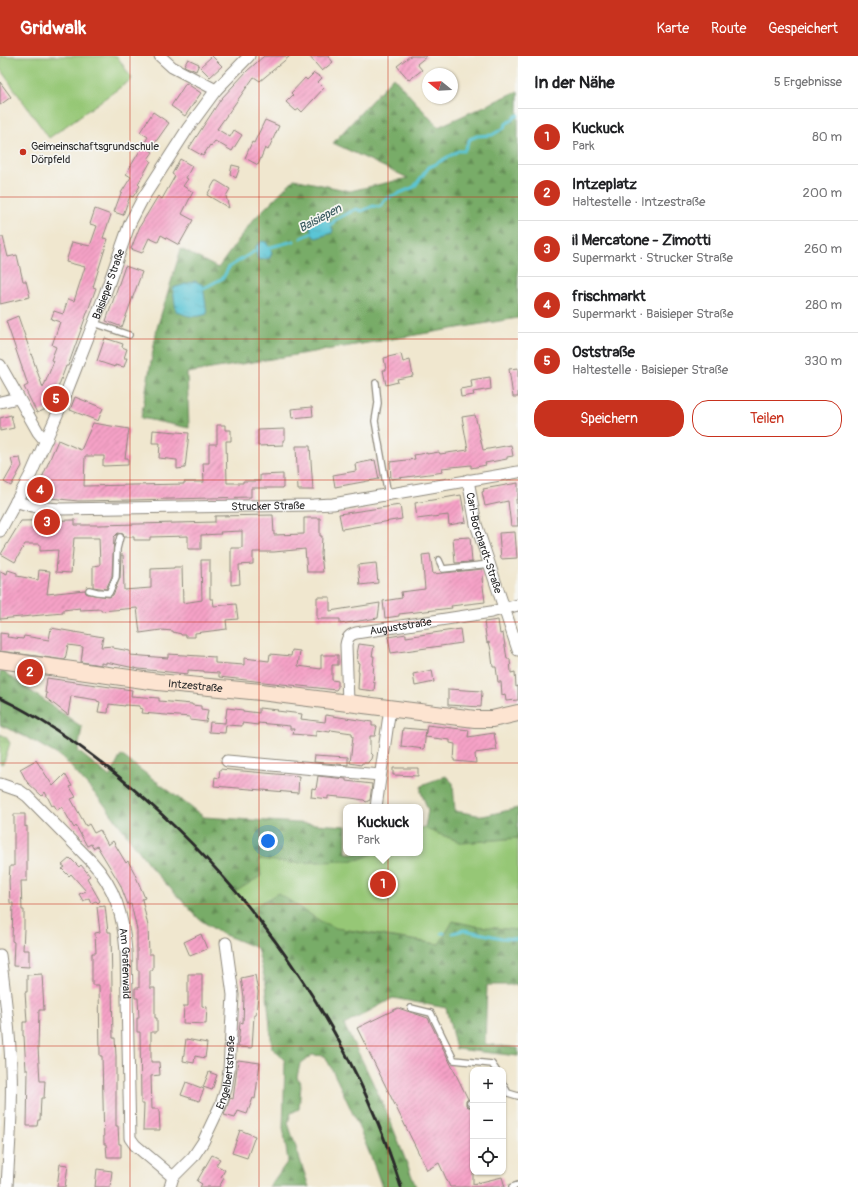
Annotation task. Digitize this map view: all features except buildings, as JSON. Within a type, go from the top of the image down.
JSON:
[{"type":"main road","name":"Intzestraße","points":[[0,660],[158,682],[261,692],[485,719],[518,714]]},
{"type":"street","points":[[160,56],[172,67],[216,90]]},
{"type":"street","name":"Baisieper Straße","points":[[0,531],[31,474],[47,439],[94,323],[136,211],[173,150],[216,90],[249,56]]},
{"type":"street","points":[[0,365],[38,432],[42,437],[47,439]]},
{"type":"street","points":[[0,402],[18,398]]},
{"type":"street","name":"Strucker Straße","points":[[16,501],[25,505],[37,507],[97,510],[333,504],[518,472]]},
{"type":"street","name":"Carl-Borchardt-Straße","points":[[468,480],[476,524],[518,650]]},
{"type":"street","name":"Auguststraße","points":[[348,703],[346,640],[351,635],[491,612],[518,605]]},
{"type":"street","points":[[376,804],[390,708]]},
{"type":"street","points":[[227,761],[380,775]]},
{"type":"street","name":"Am Grafenwald","points":[[0,784],[20,791],[27,796],[91,861],[100,871],[118,904],[124,926],[126,951],[130,1138],[135,1145],[172,1182]]},
{"type":"street","name":"Engelbertstraße","points":[[172,1182],[193,1157],[203,1142],[221,1104],[226,1089],[229,1070],[233,995],[226,943]]},
{"type":"street","points":[[0,955],[9,1030],[11,1082],[11,1131],[7,1187]]},
{"type":"street","points":[[0,1082],[11,1082]]},
{"type":"lane","points":[[94,323],[128,335]]},
{"type":"lane","points":[[376,383],[378,403],[375,421],[388,495]]},
{"type":"lane","points":[[89,590],[109,593],[116,577],[117,548],[120,537]]},
{"type":"lane","points":[[438,560],[443,570],[490,564]]},
{"type":"lane","points":[[411,1008],[431,1013],[454,1060],[492,1064],[494,1067]]},
{"type":"lane","points":[[506,1090],[508,1093],[518,1096]]},
{"type":"lane","points":[[512,1187],[518,1186]]},
{"type":"green space","points":[[0,56],[117,56],[132,79],[49,138],[0,69]]},
{"type":"green space","points":[[393,77],[438,127],[518,91],[518,318],[187,373],[189,428],[141,418],[157,328],[181,249],[218,268],[253,220],[294,179],[350,191],[408,178],[333,143]]},
{"type":"green space","points":[[0,671],[4,672],[82,727],[78,751],[110,777],[121,755],[204,817],[343,826],[343,856],[368,856],[349,861],[291,863],[259,860],[261,876],[278,893],[322,922],[351,931],[439,944],[453,921],[476,926],[518,930],[518,985],[487,985],[485,1044],[518,1048],[518,1056],[456,1049],[446,1008],[393,998],[344,1025],[388,1115],[416,1187],[382,1187],[356,1120],[325,1056],[312,1055],[300,1064],[297,1077],[301,1085],[299,1109],[291,1113],[288,1123],[309,1187],[269,1187],[288,1161],[283,1128],[285,1061],[272,1048],[266,984],[257,948],[220,933],[199,919],[154,871],[103,803],[63,758],[26,737],[0,725]]},
{"type":"green space","points":[[0,734],[6,737],[10,743],[2,764],[0,763]]},
{"type":"green space","points":[[446,776],[453,783],[455,811],[483,816],[518,808],[518,838],[463,843],[428,830],[425,827],[428,810],[421,792],[421,787],[424,784]]},
{"type":"green space","points":[[423,827],[463,843],[518,838],[518,930],[476,926],[453,921],[439,944],[336,928],[322,922],[278,893],[247,911],[232,894],[261,876],[259,859],[291,863],[349,861],[368,856],[423,856]]},
{"type":"water","points":[[326,217],[328,218],[333,230],[332,233],[316,238],[313,236],[310,226],[311,223]]},
{"type":"water","points":[[262,241],[266,242],[272,252],[270,258],[259,260],[255,247]]},
{"type":"water","points":[[195,281],[203,285],[207,314],[199,316],[184,315],[176,311],[173,288]]},
{"type":"waterway","name":"Baisiepen","points":[[328,226],[335,220],[356,209],[362,211],[373,206],[381,206],[388,198],[414,187],[429,167],[458,151],[464,151],[470,139],[477,136],[492,135],[504,128],[506,124],[518,115]]},
{"type":"waterway","name":"Baisiepen","points":[[301,238],[314,232]]},
{"type":"waterway","name":"Baisiepen","points":[[267,248],[294,241]]},
{"type":"waterway","name":"Baisiepen","points":[[204,288],[223,278],[229,267],[259,250]]},
{"type":"waterway","points":[[453,933],[464,930],[502,938],[518,939]]},
{"type":"railway","points":[[0,698],[58,731],[112,771],[189,840],[229,883],[266,929],[300,976],[331,1026],[358,1078],[381,1132],[401,1187]]},
{"type":"place","name":"Geimeinschaftsgrundschule Dörpfeld","points":[[23,152]]},
{"type":"place","name":"Oststraße","points":[[56,399]]},
{"type":"place","name":"frischmarkt","points":[[40,490]]},
{"type":"place","name":"il Mercatone - Zimotti","points":[[47,522]]},
{"type":"place","name":"Intzeplatz","points":[[30,672]]},
{"type":"place","name":"Kuckuck","points":[[383,884]]}]
